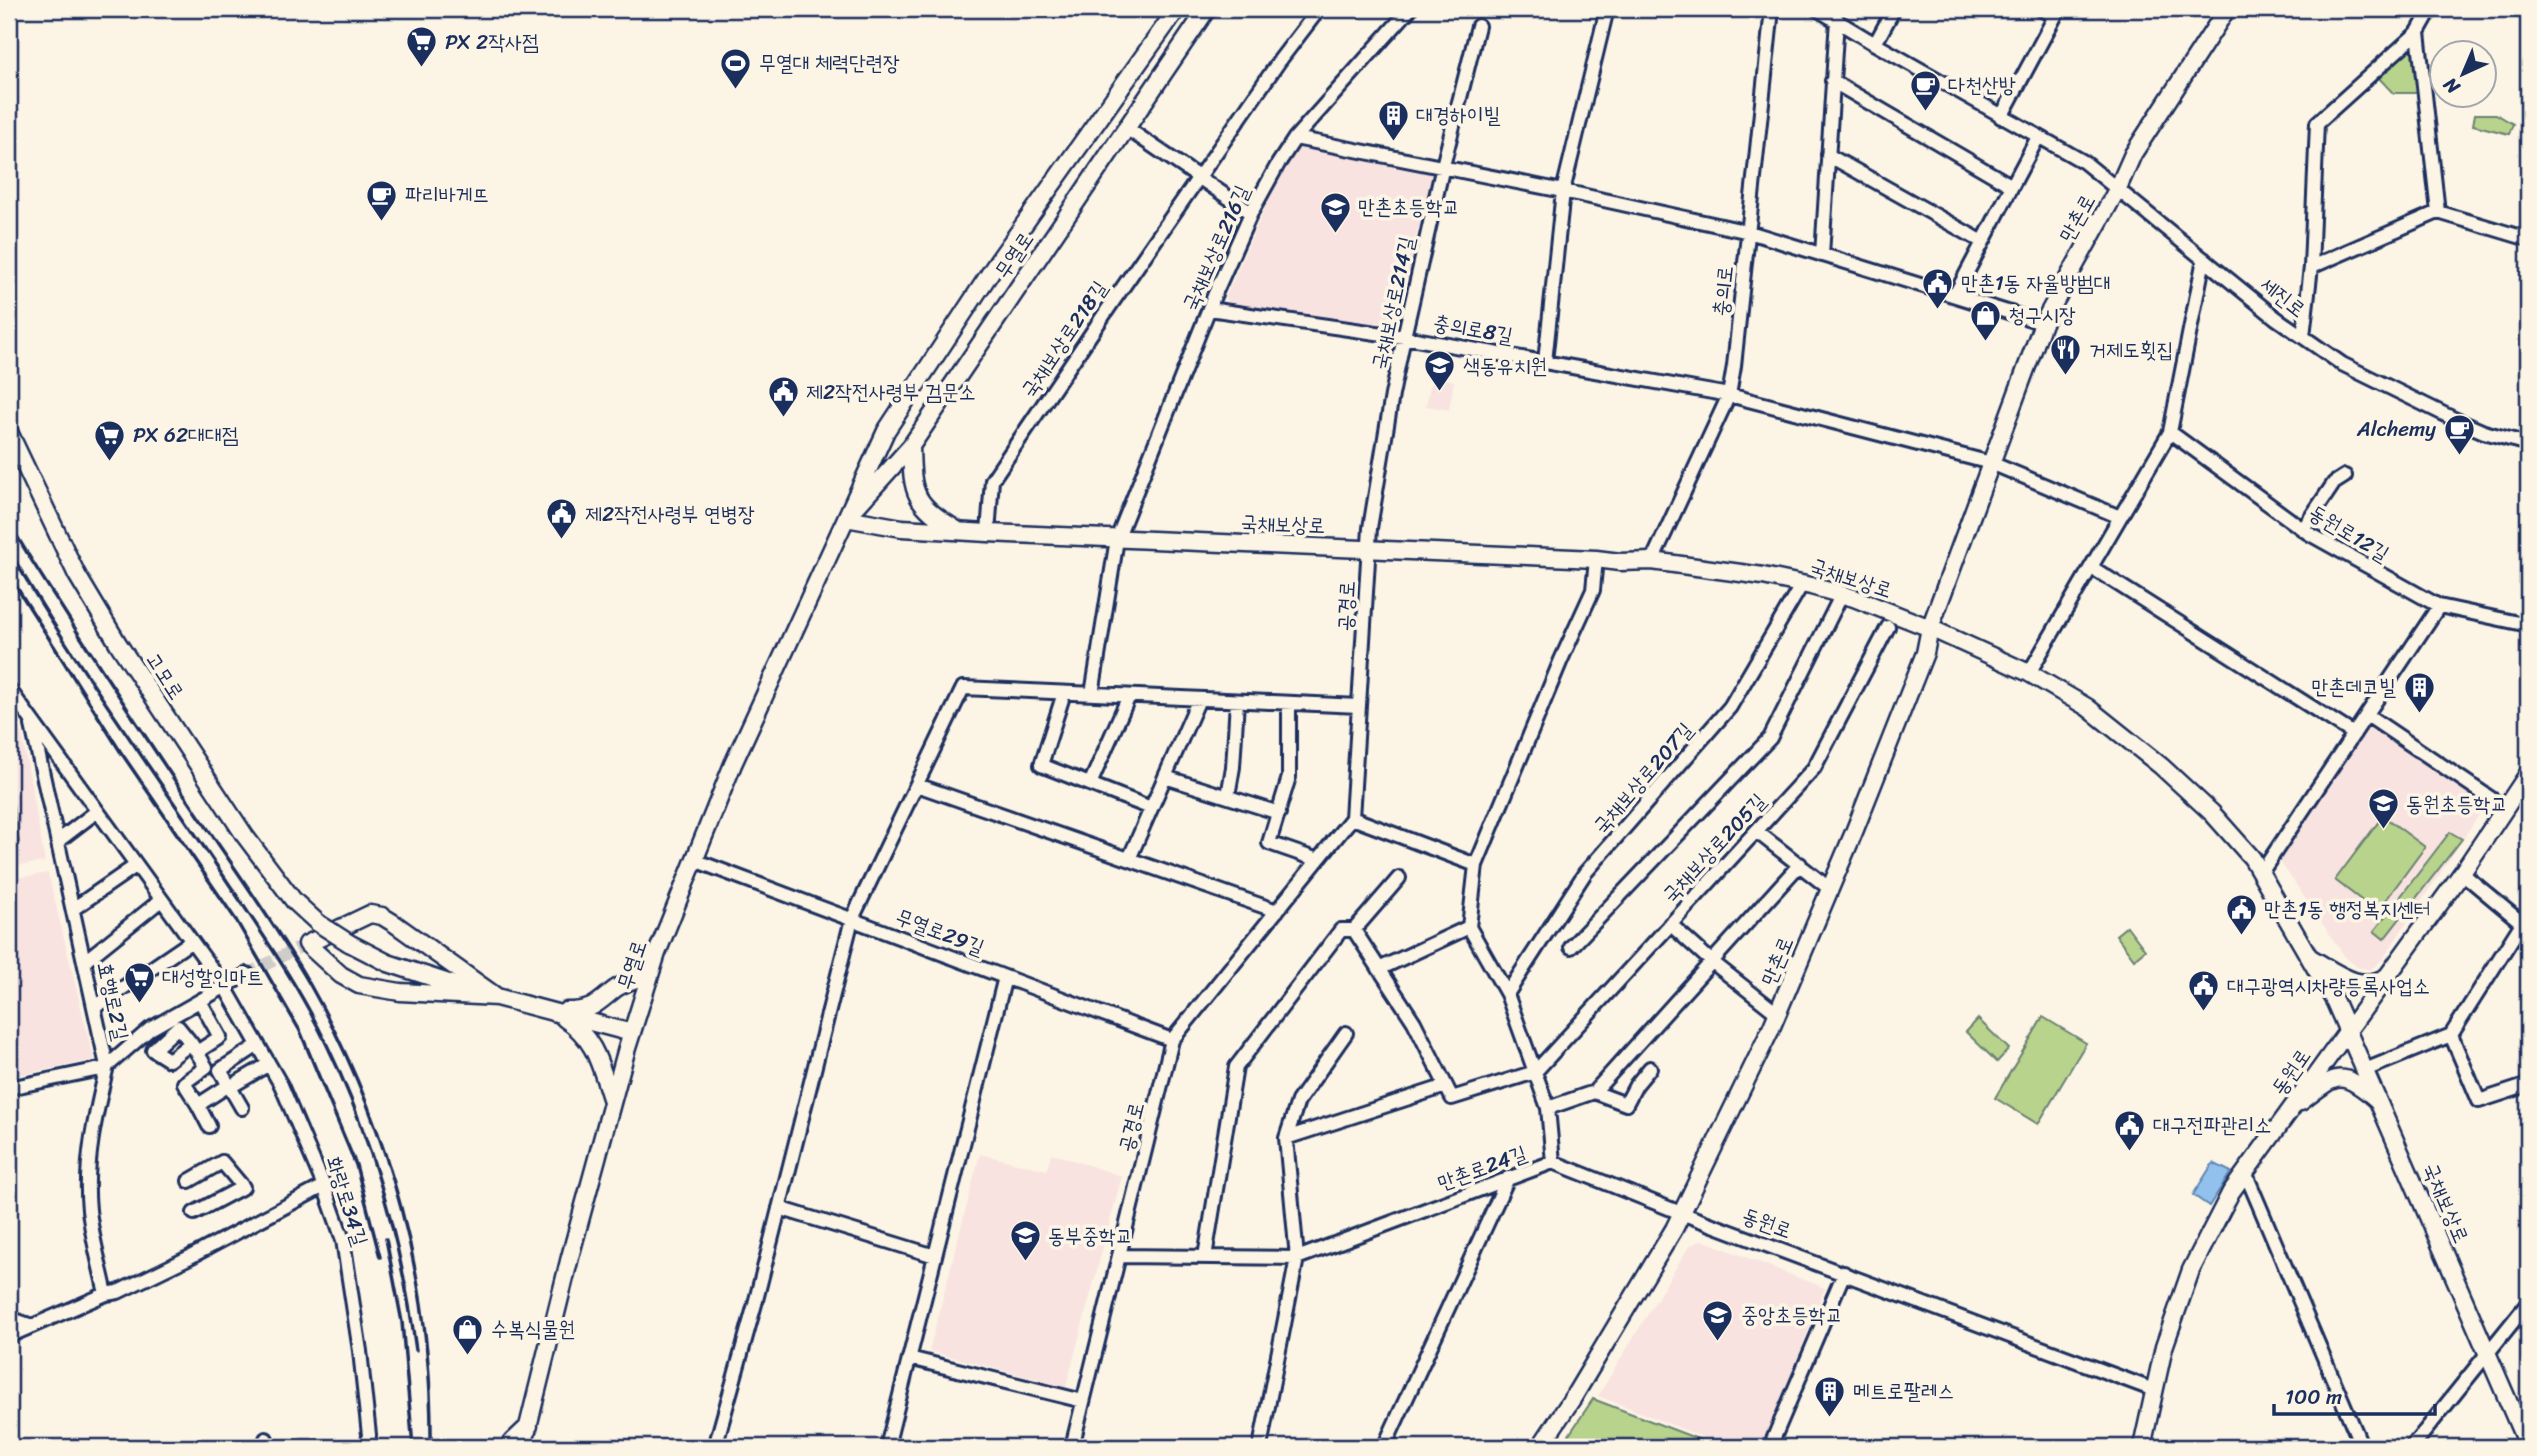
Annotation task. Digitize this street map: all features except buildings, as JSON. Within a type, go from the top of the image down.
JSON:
[{"type":"main road","name":"무열로","points":[[523,1447],[570,1257],[632,1033],[651,972],[733,764],[894,420],[998,261],[1177,9]]},
{"type":"main road","name":"무열로","points":[[846,518],[911,446],[1207,9]]},
{"type":"main road","name":"만촌로","points":[[1540,1447],[1574,1396],[1674,1229],[1778,1014],[1925,653],[1930,628],[2043,323],[2118,188],[2133,154],[2227,9]]},
{"type":"main road","name":"고모로","points":[[9,432],[77,575],[119,645],[245,836],[294,901],[318,923],[388,963],[497,997]]},
{"type":"main road","points":[[911,446],[911,474],[920,503],[959,531]]},
{"type":"main road","name":"국채보상로","points":[[846,518],[902,528],[988,533],[1619,562],[1652,561],[1802,584],[1842,594],[1930,628],[2029,673],[2087,707],[2161,766],[2237,839],[2261,873],[2347,1029],[2528,1447]]},
{"type":"main road","name":"동원로","points":[[2142,1447],[2164,1347],[2191,1270],[2231,1192],[2462,873],[2528,774]]},
{"type":"main road","points":[[497,997],[383,916],[370,914],[357,918],[304,945],[341,975],[359,985],[400,992],[497,997],[632,1033]]},
{"type":"main road","points":[[2310,958],[2358,983],[2369,984],[2390,973]]},
{"type":"main road","points":[[554,1011],[582,1011],[602,1002],[616,988],[651,972]]},
{"type":"main road","points":[[554,1011],[580,1028],[591,1041],[612,1101]]},
{"type":"main road","points":[[2288,1112],[2326,1083],[2339,1078],[2355,1081],[2378,1100]]},
{"type":"main road","points":[[510,1447],[529,1426]]},
{"type":"main road","points":[[529,1426],[531,1447]]},
{"type":"street","name":"국채보상로218길","points":[[988,533],[992,480],[1199,176],[1319,9]]},
{"type":"street","name":"국채보상로216길","points":[[1117,539],[1209,309],[1251,213],[1278,164],[1295,138],[1410,9]]},
{"type":"street","points":[[1545,362],[1563,191],[1608,9]]},
{"type":"street","name":"충의로","points":[[1652,561],[1728,395],[1734,366],[1772,9]]},
{"type":"street","name":"세진로","points":[[1817,9],[2001,117],[2084,162],[2276,318],[2342,364],[2484,432],[2528,444]]},
{"type":"street","points":[[1875,44],[1894,9]]},
{"type":"street","points":[[2001,117],[2057,12],[2041,9]]},
{"type":"street","points":[[2303,336],[2311,267],[2317,123],[2418,32],[2431,9]]},
{"type":"street","points":[[1822,255],[1837,19]]},
{"type":"street","name":"국채보상로214길","points":[[1368,551],[1404,337],[1478,26]]},
{"type":"street","points":[[2418,32],[2438,212]]},
{"type":"street","points":[[1832,81],[2012,186]]},
{"type":"street","points":[[1125,127],[1251,213]]},
{"type":"street","points":[[1955,295],[2038,137]]},
{"type":"street","points":[[1295,138],[1443,166],[1749,232],[2043,323]]},
{"type":"street","points":[[1828,155],[1983,242]]},
{"type":"street","points":[[2311,267],[2438,212],[2528,239]]},
{"type":"street","points":[[2029,673],[2170,432],[2204,259]]},
{"type":"street","name":"충의로8길","points":[[1209,309],[1404,337],[1728,395],[1991,463]]},
{"type":"street","name":"동원로12길","points":[[2170,432],[2303,529],[2439,607],[2528,625]]},
{"type":"street","points":[[1991,463],[2120,517]]},
{"type":"street","points":[[2303,529],[2334,483],[2345,476]]},
{"type":"street","points":[[1092,694],[1117,539]]},
{"type":"street","name":"공경로","points":[[1072,1447],[1172,1040],[1352,818],[1368,551]]},
{"type":"street","points":[[1553,1162],[1548,1108],[1507,994],[1469,927],[1476,866],[1561,660],[1593,590],[1596,559]]},
{"type":"street","points":[[2091,567],[2354,734]]},
{"type":"street","name":"국채보상로207길","points":[[1507,994],[1585,873],[1730,707],[1802,584]]},
{"type":"street","points":[[1571,947],[1770,738],[1842,594]]},
{"type":"street","points":[[2261,873],[2439,607]]},
{"type":"street","name":"국채보상로205길","points":[[1535,1072],[1814,768],[1888,627]]},
{"type":"street","points":[[715,1447],[852,919],[963,688],[1359,706]]},
{"type":"street","name":"화랑로34길","points":[[9,689],[225,987],[281,1085],[324,1186],[343,1240],[360,1352],[368,1447]]},
{"type":"street","points":[[1065,693],[1041,765],[1151,808]]},
{"type":"street","points":[[1090,784],[1129,696]]},
{"type":"street","points":[[1129,859],[1199,699]]},
{"type":"street","points":[[1228,796],[1233,767],[1237,701]]},
{"type":"street","points":[[1289,703],[1289,777],[1269,843],[1318,860]]},
{"type":"street","points":[[2367,715],[2505,808]]},
{"type":"street","name":"효행로2길","points":[[30,719],[107,1066],[95,1116],[88,1183],[91,1220],[112,1293]]},
{"type":"street","points":[[1164,777],[1279,813]]},
{"type":"street","points":[[917,785],[1277,911]]},
{"type":"street","points":[[58,841],[92,815]]},
{"type":"street","points":[[1352,818],[1476,866]]},
{"type":"street","points":[[1756,831],[1830,889]]},
{"type":"street","name":"무열로29길","points":[[694,860],[1172,1040]]},
{"type":"street","points":[[1548,1108],[1594,1092],[1800,864]]},
{"type":"street","points":[[73,909],[131,869]]},
{"type":"street","points":[[2365,1070],[2451,1035],[2525,926],[2462,873]]},
{"type":"street","points":[[1205,1257],[1236,1067],[1341,930],[1354,930],[1399,878]]},
{"type":"street","points":[[85,961],[156,904]]},
{"type":"street","points":[[1670,924],[1711,961],[1778,1014]]},
{"type":"street","points":[[1379,969],[1469,927]]},
{"type":"street","points":[[1354,930],[1414,1022],[1452,1098],[1535,1072]]},
{"type":"street","points":[[95,1007],[186,945]]},
{"type":"street","points":[[9,1088],[107,1066],[150,1030],[247,974]]},
{"type":"street","points":[[887,1447],[1005,977]]},
{"type":"street","points":[[200,1001],[220,1037],[194,1048],[206,1067],[184,1083],[209,1126]]},
{"type":"street","points":[[1260,1447],[1297,1258],[1286,1138],[1298,1101],[1346,1034]]},
{"type":"street","points":[[2451,1035],[2479,1101],[2528,1085]]},
{"type":"street","points":[[242,1108],[220,1070],[258,1045]]},
{"type":"street","points":[[198,1105],[269,1065]]},
{"type":"street","points":[[1594,1092],[1626,1104],[1636,1085],[1650,1068]]},
{"type":"street","points":[[1286,1138],[1446,1086]]},
{"type":"street","points":[[189,1181],[222,1162],[243,1187],[194,1213]]},
{"type":"street","name":"만촌로24길","points":[[1120,1256],[1297,1258],[1553,1162],[1681,1213]]},
{"type":"street","points":[[2245,1172],[2362,1447]]},
{"type":"street","points":[[1384,1447],[1508,1178]]},
{"type":"street","points":[[9,1336],[190,1257],[324,1186]]},
{"type":"street","points":[[779,1208],[935,1256]]},
{"type":"street","name":"동원로","points":[[1681,1213],[2154,1390]]},
{"type":"street","points":[[1770,1447],[1844,1273]]},
{"type":"street","points":[[2413,1447],[2528,1303]]},
{"type":"street","points":[[9,1318],[32,1326]]},
{"type":"street","points":[[909,1359],[1083,1401]]},
{"type":"shaded area","name":"만촌초등학교","points":[[1299,145],[1431,169],[1435,177],[1424,224],[1418,229],[1415,240],[1419,246],[1400,323],[1392,329],[1231,304],[1225,298],[1272,192]]},
{"type":"shaded area","name":"색동유치원","points":[[1432,376],[1454,381],[1449,410],[1426,406]]},
{"type":"shaded area","points":[[9,713],[22,734],[45,862],[9,867]]},
{"type":"shaded area","name":"동원초등학교","points":[[2367,723],[2487,803],[2382,960],[2370,970],[2357,967],[2345,957],[2279,860]]},
{"type":"shaded area","points":[[48,873],[94,1060],[9,1077],[9,879]]},
{"type":"shaded area","name":"동부중학교","points":[[1051,1153],[1122,1176],[1066,1387],[929,1351],[980,1154],[1047,1170]]},
{"type":"shaded area","name":"중앙초등학교","points":[[1702,1240],[1825,1288],[1763,1447],[1728,1447],[1598,1396],[1689,1246]]},
{"type":"green space","points":[[2414,42],[2420,93],[2393,93],[2377,76]]},
{"type":"green space","points":[[2475,114],[2496,114],[2513,124],[2509,134],[2473,125]]},
{"type":"green space","points":[[9,781],[19,843],[9,845]]},
{"type":"green space","points":[[2383,816],[2425,847],[2377,912],[2335,880]]},
{"type":"green space","points":[[2450,832],[2462,839],[2384,939],[2374,931]]},
{"type":"green space","points":[[2127,926],[2145,950],[2134,959],[2116,935]]},
{"type":"green space","points":[[2043,1017],[2086,1043],[2038,1124],[1995,1098]]},
{"type":"green space","points":[[1978,1019],[2009,1049],[1997,1062],[1966,1032]]},
{"type":"green space","points":[[1593,1399],[1719,1447],[1561,1447]]},
{"type":"water","points":[[2213,1163],[2231,1172],[2209,1206],[2193,1195]]},
{"type":"tunnel","points":[[247,974],[302,946]]},
{"type":"railway","points":[[9,522],[126,706],[286,945],[337,1037],[362,1092],[401,1207],[424,1326],[430,1386],[431,1447]]},
{"type":"railway","points":[[9,550],[87,675],[266,939],[316,1023],[359,1119],[384,1194],[394,1232],[416,1350]]},
{"type":"railway","points":[[9,575],[120,751],[236,920],[300,1031],[356,1165],[380,1257]]},
{"type":"railway","points":[[386,1239],[402,1322],[413,1447]]},
{"type":"place","name":"PX 2작사점","points":[[422,69]]},
{"type":"place","name":"무열대 체력단련장","points":[[736,90]]},
{"type":"place","name":"다천산방","points":[[1925,112]]},
{"type":"place","name":"대경하이빌","points":[[1393,142]]},
{"type":"place","name":"파리바게뜨","points":[[382,222]]},
{"type":"place","name":"만촌초등학교","points":[[1335,234]]},
{"type":"place","name":"만촌1동 자율방범대","points":[[1938,310]]},
{"type":"place","name":"청구시장","points":[[1985,342]]},
{"type":"place","name":"거제도횟집","points":[[2066,377]]},
{"type":"place","name":"색동유치원","points":[[1440,393]]},
{"type":"place","name":"제2작전사령부 검문소","points":[[783,419]]},
{"type":"place","name":"Alchemy","points":[[2459,456]]},
{"type":"place","name":"PX 62대대점","points":[[110,462]]},
{"type":"place","name":"제2작전사령부 연병장","points":[[562,541]]},
{"type":"place","name":"만촌데코빌","points":[[2419,714]]},
{"type":"place","name":"동원초등학교","points":[[2383,831]]},
{"type":"place","name":"만촌1동 행정복지센터","points":[[2241,936]]},
{"type":"place","name":"대성할인마트","points":[[139,1004]]},
{"type":"place","name":"대구광역시차량등록사업소","points":[[2204,1013]]},
{"type":"place","name":"대구전파관리소","points":[[2130,1152]]},
{"type":"place","name":"동부중학교","points":[[1025,1263]]},
{"type":"place","name":"중앙초등학교","points":[[1718,1342]]},
{"type":"place","name":"수복식물원","points":[[468,1356]]},
{"type":"place","name":"메트로팔레스","points":[[1830,1418]]}]
